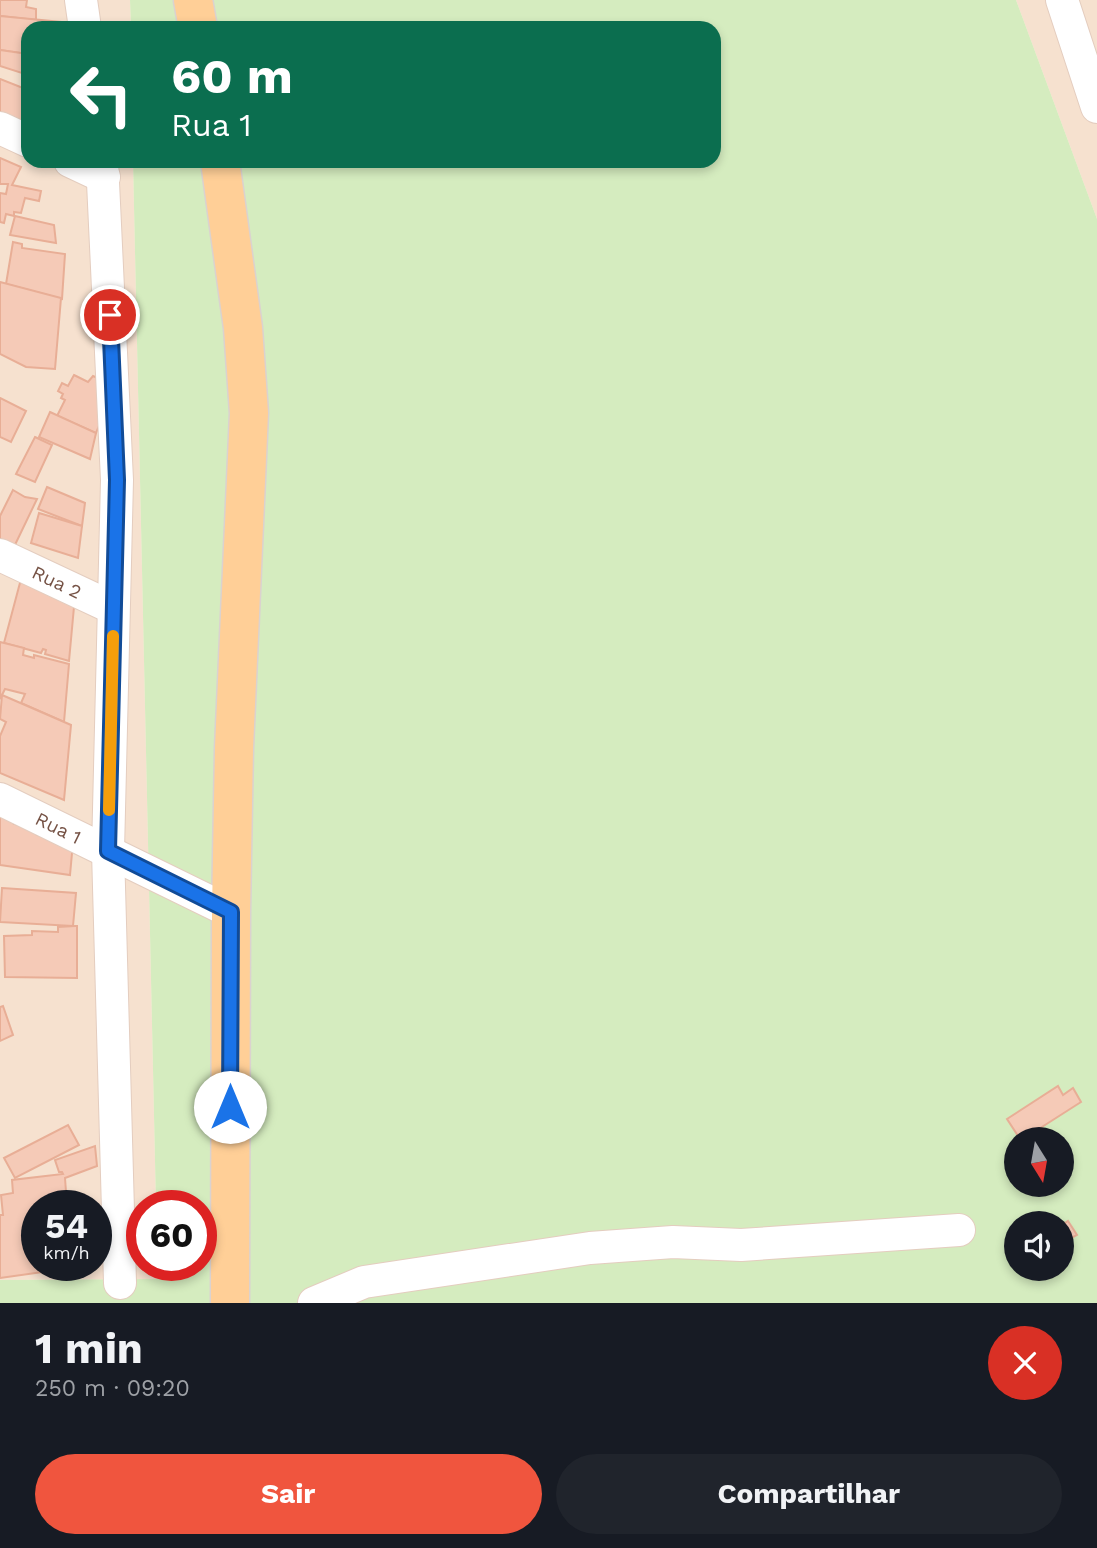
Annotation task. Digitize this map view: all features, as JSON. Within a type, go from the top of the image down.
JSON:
[{"type":"main road","points":[[193,0],[197,21]]},
{"type":"main road","points":[[221,168],[243,328],[249,413],[234,748],[230,1303]]},
{"type":"street","points":[[81,0],[84,21]]},
{"type":"street","points":[[1062,0],[1097,107]]},
{"type":"street","points":[[0,128],[21,138]]},
{"type":"street","points":[[103,169],[117,480],[108,851],[120,1283]]},
{"type":"street","name":"Rua 2","points":[[0,555],[113,608]]},
{"type":"street","name":"Rua 1","points":[[0,799],[231,912]]},
{"type":"street","points":[[314,1303],[364,1282],[590,1248],[673,1242],[741,1245],[959,1230]]},
{"type":"shaded area","points":[[0,0],[130,0],[131,21],[21,21],[21,168],[133,168],[156,1190],[126,1190],[126,1279],[112,1279],[112,1190],[21,1190],[21,1280],[0,1280]]},
{"type":"shaded area","points":[[1016,0],[1097,0],[1097,219]]},
{"type":"green space","points":[[130,0],[1016,0],[1097,219],[1097,1303],[0,1303],[0,1280],[217,1281],[217,1190],[156,1190],[133,168],[721,168],[721,21],[131,21]]},
{"type":"building","points":[[0,0],[27,0],[26,7],[36,9],[36,20],[0,16]]},
{"type":"building","points":[[0,16],[51,21],[21,21],[21,53],[0,50]]},
{"type":"building","points":[[0,50],[21,53],[21,73],[0,66]]},
{"type":"building","points":[[0,79],[21,87],[21,127],[0,118]]},
{"type":"building","points":[[0,158],[21,167],[12,185],[41,191],[39,201],[25,198],[21,213],[14,212],[14,216],[6,214],[4,223],[0,222],[0,193],[6,194],[8,184],[0,184]]},
{"type":"building","points":[[15,216],[54,225],[56,243],[10,235]]},
{"type":"building","points":[[13,242],[22,244],[22,248],[65,254],[62,299],[6,284]]},
{"type":"building","points":[[0,282],[61,298],[55,369],[26,367],[0,354]]},
{"type":"building","points":[[74,375],[88,382],[93,376],[107,382],[108,405],[96,433],[57,416],[65,400],[61,398],[63,394],[58,391],[62,383],[68,386]]},
{"type":"building","points":[[0,398],[26,411],[11,442],[0,437]]},
{"type":"building","points":[[50,412],[96,433],[90,459],[39,437]]},
{"type":"building","points":[[35,437],[52,445],[35,482],[16,474]]},
{"type":"building","points":[[47,487],[85,503],[82,526],[38,509]]},
{"type":"building","points":[[13,490],[25,497],[37,499],[13,549],[0,545],[0,516]]},
{"type":"building","points":[[39,513],[82,526],[78,558],[31,543]]},
{"type":"building","points":[[21,579],[75,596],[69,661],[45,654],[46,650],[43,649],[41,653],[4,643]]},
{"type":"building","points":[[0,642],[24,648],[23,655],[34,658],[34,655],[69,664],[64,722],[21,703],[25,694],[5,689],[0,699]]},
{"type":"building","points":[[2,695],[71,725],[64,800],[0,773],[0,736],[6,722],[0,719]]},
{"type":"building","points":[[0,811],[15,817],[14,824],[38,828],[37,835],[73,842],[70,875],[0,865]]},
{"type":"building","points":[[2,888],[76,893],[73,926],[0,922]]},
{"type":"building","points":[[77,926],[77,978],[5,977],[4,936],[32,935],[32,931],[58,932],[58,927]]},
{"type":"building","points":[[3,1006],[13,1035],[0,1041],[0,1007]]},
{"type":"building","points":[[1058,1086],[1063,1095],[1073,1088],[1081,1102],[1042,1127],[1012,1127],[1007,1119]]},
{"type":"building","points":[[68,1125],[79,1145],[15,1178],[4,1158]]},
{"type":"building","points":[[95,1146],[97,1166],[65,1178],[66,1190],[21,1190],[21,1275],[0,1278],[0,1215],[3,1215],[1,1195],[13,1193],[12,1180],[63,1174],[59,1172],[55,1160]]},
{"type":"slow traffic","points":[[109,810],[113,636]]},
{"type":"route","points":[[110,315],[117,480],[108,851],[231,912],[230,1107]]}]
